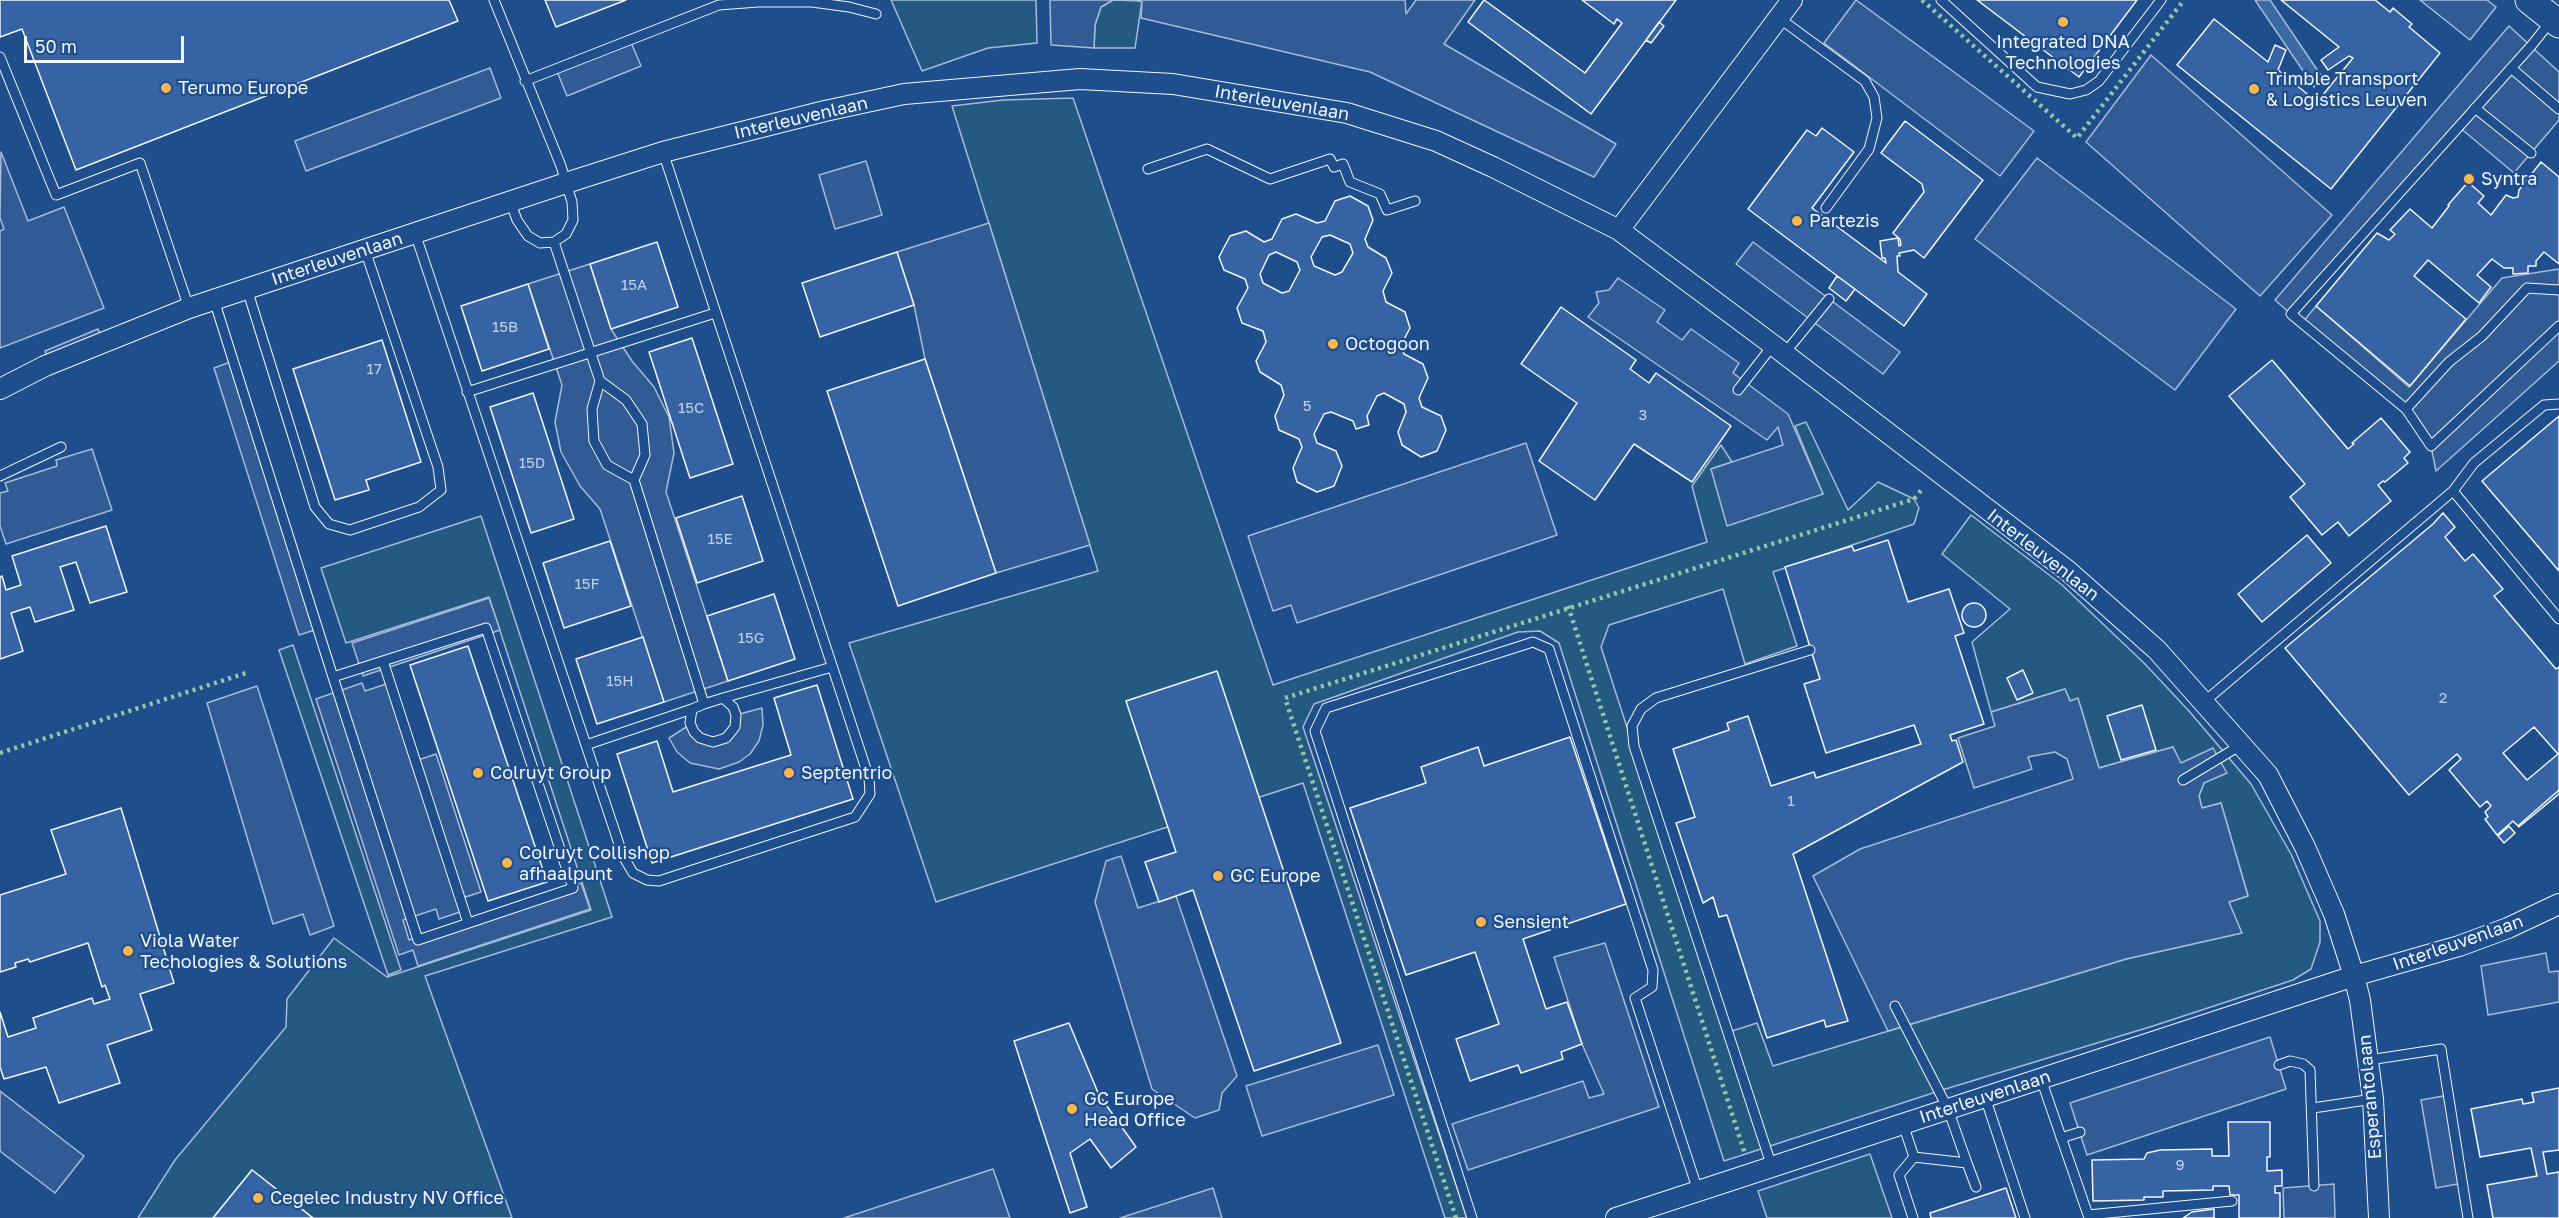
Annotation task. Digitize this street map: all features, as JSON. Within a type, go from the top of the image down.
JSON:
[{"type":"street","points":[[1618,230],[1792,0]]},
{"type":"street","points":[[2529,0],[2556,22]]},
{"type":"street","name":"Interleuvenlaan","points":[[0,389],[55,362],[189,308],[510,201],[663,152],[825,111],[904,94],[1080,79],[1173,84],[1324,109],[1378,122],[1436,141],[1618,230],[2068,571],[2157,650],[2268,775],[2305,847],[2334,914],[2354,976]]},
{"type":"street","name":"Interleuvenlaan","points":[[1616,1218],[2354,976],[2479,939],[2559,904]]},
{"type":"street","name":"Esperantolaan","points":[[2354,976],[2369,1060],[2379,1218]]},
{"type":"lane","points":[[494,0],[566,183],[572,202],[573,220],[566,234],[554,242],[540,243],[528,236],[517,220],[510,201]]},
{"type":"lane","points":[[1941,0],[2037,87],[2070,94],[2086,90],[2099,81],[2161,0]]},
{"type":"lane","points":[[525,81],[718,3],[812,2],[849,6],[876,14]]},
{"type":"lane","points":[[1779,18],[1865,81],[1874,97],[1877,118],[1869,149],[1826,208]]},
{"type":"lane","points":[[2556,22],[2511,68],[2291,314],[2406,409],[2431,446],[2559,327]]},
{"type":"lane","points":[[0,57],[56,195],[140,163],[189,308]]},
{"type":"lane","points":[[2511,68],[2559,109]]},
{"type":"lane","points":[[2475,108],[2531,153]]},
{"type":"lane","points":[[1148,169],[1207,149],[1270,179],[1330,159],[1334,167],[1344,164],[1350,182],[1380,194],[1387,210],[1415,201]]},
{"type":"lane","points":[[415,233],[623,856],[633,873],[647,880],[659,881],[855,817],[870,794],[869,778],[663,152]]},
{"type":"lane","points":[[554,242],[600,381],[626,400],[642,424],[645,455],[634,480],[704,704]]},
{"type":"lane","points":[[247,289],[315,507],[329,524],[350,530],[419,507],[441,490],[438,467],[364,250]]},
{"type":"lane","points":[[2406,409],[2449,362],[2482,336],[2527,288],[2559,290]]},
{"type":"lane","points":[[1738,390],[1829,299]]},
{"type":"lane","points":[[214,300],[333,677],[418,940],[573,888],[486,628],[333,677]]},
{"type":"lane","points":[[467,392],[715,313]]},
{"type":"lane","points":[[600,381],[592,409],[594,441],[608,465],[634,480]]},
{"type":"lane","points":[[2204,702],[2453,492],[2474,463],[2544,405],[2559,404]]},
{"type":"lane","points":[[0,476],[61,447]]},
{"type":"lane","points":[[2453,492],[2559,619]]},
{"type":"lane","points":[[1472,1218],[1315,731],[1326,708],[1533,642],[1549,649],[1653,970],[1652,987],[1635,998],[1698,1191]]},
{"type":"lane","points":[[1772,1167],[1634,746],[1632,726],[1641,710],[1656,699],[1810,650]]},
{"type":"lane","points":[[383,661],[468,923]]},
{"type":"lane","points":[[586,745],[704,704],[832,667]]},
{"type":"lane","points":[[692,709],[690,723],[700,738],[713,742],[726,738],[735,727],[736,715],[733,707],[723,698]]},
{"type":"lane","points":[[2182,780],[2241,745]]},
{"type":"lane","points":[[1895,1006],[1948,1109],[1976,1187]]},
{"type":"lane","points":[[2369,1060],[2441,1049],[2469,1218]]},
{"type":"lane","points":[[2279,1065],[2290,1061],[2303,1064],[2310,1070],[2314,1186]]},
{"type":"lane","points":[[2041,1079],[2088,1215],[2232,1201]]},
{"type":"lane","points":[[1985,1097],[2025,1218]]},
{"type":"lane","points":[[2313,1108],[2373,1099]]},
{"type":"lane","points":[[1903,1124],[1914,1157]]},
{"type":"lane","points":[[2061,1138],[2080,1132]]},
{"type":"lane","points":[[1914,1157],[1967,1162]]},
{"type":"lane","points":[[1913,1218],[1899,1175],[1914,1157]]},
{"type":"shaded area","points":[[891,0],[1036,0],[1037,43],[988,48],[922,71]]},
{"type":"shaded area","points":[[1050,0],[1113,0],[1101,7],[1095,25],[1094,48],[1051,45]]},
{"type":"shaded area","points":[[1113,0],[1142,1],[1135,48],[1094,48],[1095,25],[1101,7]]},
{"type":"shaded area","points":[[1136,0],[1405,0],[1406,14],[1416,0],[1475,0],[1444,44],[1616,144],[1594,177],[1370,72],[1141,18],[1142,2]]},
{"type":"shaded area","points":[[1856,0],[2034,131],[2000,176],[1824,43]]},
{"type":"shaded area","points":[[2255,0],[2270,0],[2324,80],[2314,87]]},
{"type":"shaded area","points":[[2420,0],[2487,0],[2496,7],[2470,40]]},
{"type":"shaded area","points":[[2509,26],[2559,72],[2559,120],[2514,173],[2459,127],[2291,314],[2275,300]]},
{"type":"shaded area","points":[[630,40],[641,66],[567,96],[556,69]]},
{"type":"shaded area","points":[[2151,55],[2332,215],[2260,296],[2086,142]]},
{"type":"shaded area","points":[[490,68],[501,98],[306,171],[295,141]]},
{"type":"shaded area","points":[[1073,98],[1273,685],[1707,542],[1692,486],[1721,445],[1732,462],[1711,469],[1823,494],[1795,426],[1806,422],[1848,510],[1878,482],[1914,499],[1919,508],[1914,524],[1773,572],[1797,646],[1745,664],[1723,589],[1609,625],[1601,647],[1726,1033],[1757,1023],[1773,1066],[2126,959],[2241,933],[2229,902],[2248,896],[2221,803],[2202,808],[2199,796],[2204,783],[2180,763],[2173,747],[2099,768],[2078,699],[2070,701],[2065,689],[1991,712],[1972,642],[2010,609],[1942,554],[1971,515],[2061,584],[2144,663],[2189,711],[2251,784],[2291,854],[2320,921],[2320,942],[2311,969],[2293,980],[2153,1026],[1939,1091],[1724,1161],[1559,643],[1540,631],[1518,632],[1314,704],[1303,727],[1467,1218],[1445,1218],[1303,783],[936,902],[849,643],[1098,571],[952,106],[1003,100]]},
{"type":"shaded area","points":[[1,152],[28,221],[64,207],[104,308],[0,348],[0,231],[4,229],[0,218]]},
{"type":"shaded area","points":[[2037,158],[2236,309],[2175,390],[1975,239]]},
{"type":"shaded area","points":[[866,161],[882,215],[835,229],[819,175]]},
{"type":"shaded area","points":[[989,223],[1090,545],[996,573],[925,359],[914,305],[897,252]]},
{"type":"shaded area","points":[[1753,242],[1900,352],[1883,374],[1736,264]]},
{"type":"shaded area","points":[[590,264],[611,329],[632,361],[654,387],[669,417],[674,453],[666,492],[728,681],[664,702],[600,509],[580,486],[561,452],[555,422],[562,385],[528,284]]},
{"type":"shaded area","points":[[2559,269],[2559,361],[2436,471],[2431,446],[2403,409],[2302,323],[2316,306],[2409,387],[2502,278]]},
{"type":"shaded area","points":[[1618,278],[1665,310],[1657,322],[1682,340],[1691,329],[1739,363],[1733,373],[1788,414],[1823,494],[1727,526],[1711,469],[1783,445],[1778,427],[1767,440],[1588,317],[1599,303],[1596,292],[1609,290]]},
{"type":"shaded area","points":[[98,329],[100,334],[47,356],[45,351]]},
{"type":"shaded area","points":[[233,361],[318,629],[299,635],[214,368]]},
{"type":"shaded area","points":[[1526,443],[1557,535],[1297,623],[1291,605],[1273,611],[1248,536]]},
{"type":"shaded area","points":[[92,449],[112,510],[6,544],[0,526],[0,493],[8,491],[5,483],[57,466],[56,460]]},
{"type":"shaded area","points":[[481,516],[612,917],[425,976],[512,1218],[313,1218],[252,1170],[213,1218],[138,1218],[175,1160],[286,1027],[287,999],[334,938],[387,977],[591,910],[489,597],[346,643],[321,568]]},
{"type":"shaded area","points":[[489,598],[500,630],[363,676],[352,643]]},
{"type":"shaded area","points":[[293,645],[401,970],[388,975],[279,650]]},
{"type":"shaded area","points":[[362,683],[365,691],[386,684],[412,762],[436,754],[481,892],[456,900],[460,912],[439,919],[436,909],[403,920],[409,940],[581,883],[590,909],[418,966],[413,950],[399,955],[316,699]]},
{"type":"shaded area","points":[[257,686],[334,926],[310,935],[303,914],[273,924],[207,703]]},
{"type":"shaded area","points":[[2065,689],[2070,701],[2078,698],[2099,768],[2173,747],[2181,763],[2213,748],[2227,773],[2204,783],[2199,796],[2202,808],[2221,803],[2248,896],[2229,902],[2242,933],[2126,959],[1888,1031],[1813,876],[1860,849],[2073,779],[2067,759],[2055,752],[2028,757],[2032,769],[1974,788],[1958,738],[1995,726],[1991,712]]},
{"type":"shaded area","points":[[762,708],[763,725],[759,741],[750,754],[739,762],[719,769],[690,763],[677,752],[669,738],[691,724],[701,738],[726,738],[736,715]]},
{"type":"shaded area","points":[[1121,856],[1138,908],[1176,896],[1237,1076],[1222,1093],[1219,1110],[1195,1118],[1152,1089],[1095,902],[1106,861]]},
{"type":"shaded area","points":[[1605,943],[1659,1107],[1468,1170],[1452,1124],[1583,1081],[1589,1098],[1604,1094],[1582,1044],[1554,957]]},
{"type":"shaded area","points":[[2546,953],[2549,972],[2559,971],[2559,1002],[2488,1015],[2481,966]]},
{"type":"shaded area","points":[[2270,1037],[2286,1089],[2087,1155],[2070,1103]]},
{"type":"shaded area","points":[[1378,1045],[1394,1095],[1262,1136],[1246,1086]]},
{"type":"shaded area","points":[[0,1091],[84,1156],[55,1193],[0,1151]]},
{"type":"shaded area","points":[[2449,1095],[2463,1183],[2436,1188],[2421,1100]]},
{"type":"shaded area","points":[[1870,1154],[1892,1218],[1767,1218],[1758,1191]]},
{"type":"shaded area","points":[[993,1169],[1010,1218],[844,1218]]},
{"type":"shaded area","points":[[2334,1184],[2335,1218],[2284,1218],[2283,1188]]},
{"type":"shaded area","points":[[1213,1188],[1222,1218],[1120,1218]]},
{"type":"building","name":"Terumo Europe","points":[[0,0],[449,0],[458,21],[76,170],[22,29],[0,37]]},
{"type":"building","points":[[545,0],[626,0],[556,27]]},
{"type":"building","points":[[1484,0],[1585,73],[1622,23],[1617,19],[1614,24],[1582,0],[1676,0],[1591,114],[1468,22]]},
{"type":"building","name":"Integrated DNA Technologies","points":[[1977,0],[2137,0],[2079,77]]},
{"type":"building","name":"Trimble Transport & Logistics Leuven","points":[[2281,0],[2375,0],[2390,12],[2393,8],[2412,24],[2409,27],[2440,53],[2331,189],[2177,65],[2214,19],[2268,62],[2275,45],[2286,50],[2278,70],[2317,102],[2353,58],[2349,56],[2328,70],[2321,60],[2339,47]]},
{"type":"building","points":[[1659,22],[1664,26],[1651,43],[1646,40]]},
{"type":"building","name":"Partezis","points":[[1905,121],[1983,180],[1924,258],[1914,250],[1899,253],[1900,256],[1897,256],[1898,272],[1927,294],[1904,326],[1748,209],[1807,130],[1816,136],[1822,128],[1854,152],[1812,208],[1886,263],[1885,258],[1882,258],[1880,241],[1898,238],[1899,246],[1901,245],[1900,239],[1893,233],[1924,192],[1922,184],[1881,153]]},
{"type":"building","points":[[2541,162],[2559,177],[2559,264],[2544,252],[2536,261],[2536,266],[2528,266],[2528,273],[2513,274],[2513,268],[2504,268],[2492,259],[2477,275],[2491,287],[2479,303],[2428,260],[2414,276],[2466,319],[2410,386],[2316,306],[2377,233],[2389,240],[2395,234],[2390,230],[2410,209],[2432,228],[2468,182],[2484,196],[2478,203],[2491,215],[2506,195],[2513,198],[2518,197],[2519,190]]},
{"type":"building","name":"Octogoon","points":[[1350,196],[1368,206],[1373,220],[1365,239],[1368,247],[1386,258],[1392,273],[1383,291],[1386,302],[1405,312],[1410,328],[1401,345],[1404,354],[1423,364],[1428,378],[1419,398],[1422,407],[1441,416],[1446,430],[1437,451],[1421,457],[1402,445],[1398,432],[1406,412],[1404,404],[1384,393],[1377,396],[1367,416],[1369,425],[1356,429],[1353,421],[1331,412],[1324,414],[1314,434],[1317,443],[1336,451],[1342,466],[1334,486],[1317,492],[1297,482],[1293,468],[1302,447],[1299,439],[1279,430],[1275,416],[1284,395],[1281,385],[1260,372],[1256,361],[1266,342],[1263,331],[1242,323],[1237,308],[1248,288],[1245,279],[1224,270],[1219,257],[1230,236],[1246,231],[1264,242],[1272,239],[1282,219],[1296,214],[1317,223],[1325,221],[1335,201]],"holes":[[[1330,235],[1350,244],[1353,253],[1342,272],[1335,275],[1314,266],[1311,257],[1322,237]],[[1276,252],[1297,262],[1300,270],[1289,291],[1282,293],[1263,283],[1260,274],[1269,255]]]},
{"type":"building","points":[[657,242],[678,307],[611,329],[590,264]]},
{"type":"building","points":[[897,252],[914,305],[820,337],[802,283]]},
{"type":"building","points":[[1837,276],[1855,289],[1846,301],[1829,288]]},
{"type":"building","points":[[528,284],[549,349],[482,371],[461,306]]},
{"type":"building","points":[[1561,307],[1636,360],[1630,369],[1649,383],[1656,373],[1731,426],[1692,482],[1634,444],[1595,500],[1539,461],[1577,403],[1521,364]]},
{"type":"building","points":[[692,338],[733,464],[690,478],[649,352]]},
{"type":"building","points":[[382,340],[421,462],[366,480],[369,490],[335,500],[293,369]]},
{"type":"building","points":[[925,359],[996,573],[898,606],[827,391]]},
{"type":"building","points":[[2272,360],[2348,449],[2381,418],[2410,452],[2404,458],[2408,463],[2378,485],[2391,501],[2349,536],[2338,522],[2322,535],[2290,497],[2305,484],[2229,396]]},
{"type":"building","points":[[533,393],[574,519],[531,533],[490,407]]},
{"type":"building","points":[[2559,416],[2559,571],[2482,481]]},
{"type":"building","points":[[742,496],[763,561],[697,583],[676,518]]},
{"type":"building","points":[[2443,513],[2455,527],[2445,537],[2465,561],[2473,554],[2503,589],[2494,596],[2556,669],[2559,667],[2559,790],[2519,827],[2513,821],[2497,835],[2485,819],[2488,817],[2485,812],[2491,806],[2487,801],[2480,807],[2449,770],[2461,759],[2457,754],[2409,795],[2285,648],[2433,524]],"holes":[[[2534,727],[2558,754],[2527,780],[2503,753]]]},
{"type":"building","points":[[106,526],[127,592],[90,603],[76,562],[60,567],[74,610],[35,622],[30,607],[11,613],[23,651],[0,659],[0,577],[2,576],[6,590],[21,585],[12,556]]},
{"type":"building","points":[[2307,535],[2331,563],[2262,622],[2238,594]]},
{"type":"building","points":[[1888,540],[1908,602],[1949,589],[1964,633],[1955,636],[1984,724],[1950,735],[1952,741],[1956,740],[1963,762],[1793,854],[1848,1021],[1826,1027],[1824,1020],[1767,1038],[1727,915],[1719,917],[1713,897],[1703,903],[1676,823],[1695,817],[1673,749],[1729,730],[1727,723],[1748,716],[1771,786],[1814,772],[1816,778],[1921,744],[1914,725],[1826,753],[1804,684],[1820,679],[1785,567],[1852,546],[1854,551]]},
{"type":"building","points":[[610,541],[631,606],[564,628],[543,563]]},
{"type":"building","points":[[774,594],[795,659],[728,681],[707,616]]},
{"type":"building","points":[[1974,603],[1983,606],[1986,615],[1983,624],[1974,627],[1965,624],[1962,615],[1965,606]]},
{"type":"building","points":[[643,637],[664,702],[597,724],[576,659]]},
{"type":"building","name":"Colruyt Group","points":[[468,646],[547,882],[488,901],[410,665]]},
{"type":"building","points":[[2023,670],[2033,693],[2017,700],[2007,678]]},
{"type":"building","name":"GC Europe","points":[[1217,671],[1341,1043],[1254,1071],[1193,890],[1159,902],[1145,862],[1176,852],[1126,701]]},
{"type":"building","name":"Septentrio","points":[[817,685],[853,799],[652,863],[617,754],[657,741],[673,792],[791,755],[774,698]]},
{"type":"building","points":[[2142,705],[2156,750],[2121,760],[2107,716]]},
{"type":"building","name":"Sensient","points":[[1570,737],[1626,904],[1523,939],[1546,1009],[1567,1002],[1582,1044],[1561,1052],[1563,1059],[1521,1073],[1518,1065],[1470,1081],[1456,1039],[1499,1024],[1475,952],[1406,975],[1350,808],[1426,783],[1421,767],[1478,747],[1484,766]]},
{"type":"building","points":[[2559,790],[2559,794],[2519,825]]},
{"type":"building","name":"Viola Water Techologies & Solutions","points":[[121,808],[174,983],[140,994],[152,1030],[107,1045],[120,1083],[59,1103],[46,1067],[4,1079],[0,1067],[0,1012],[8,1037],[36,1028],[33,1018],[92,998],[94,1004],[110,999],[105,985],[102,987],[88,943],[30,962],[28,959],[15,963],[16,967],[0,972],[0,895],[66,874],[51,830]]},
{"type":"building","points":[[2509,826],[2515,833],[2504,843],[2498,836]]},
{"type":"building","name":"GC Europe Head Office","points":[[1069,1023],[1099,1095],[1136,1147],[1111,1168],[1090,1139],[1070,1153],[1087,1207],[1070,1213],[1014,1041]]},
{"type":"building","points":[[2559,1088],[2559,1150],[2543,1152],[2547,1174],[2559,1172],[2559,1218],[2493,1218],[2487,1185],[2537,1176],[2531,1148],[2480,1157],[2471,1109],[2522,1099],[2523,1104],[2534,1102],[2532,1093]]},
{"type":"building","points":[[2228,1122],[2270,1122],[2270,1157],[2267,1157],[2267,1171],[2282,1170],[2282,1186],[2275,1186],[2275,1193],[2280,1193],[2280,1218],[2239,1218],[2239,1195],[2230,1195],[2229,1186],[2213,1186],[2213,1190],[2163,1191],[2163,1197],[2144,1197],[2144,1200],[2093,1201],[2092,1160],[2144,1159],[2147,1153],[2160,1150],[2212,1149],[2212,1156],[2229,1156]]},
{"type":"building","name":"Cegelec Industry NV Office","points":[[252,1170],[261,1177],[313,1218],[213,1218]]},
{"type":"building","points":[[2006,1188],[2016,1218],[1931,1218],[1930,1213]]},
{"type":"building","points":[[2214,1209],[2214,1218],[2183,1218],[2192,1212]]},
{"type":"hedge","points":[[1922,0],[2077,138],[2184,0]]},
{"type":"hedge","points":[[1456,1218],[1285,698],[1914,499],[1923,488]]},
{"type":"hedge","points":[[1568,606],[1745,1154]]},
{"type":"hedge","points":[[0,753],[249,672]]},
{"type":"place","name":"Integrated DNA Technologies","points":[[2063,22]]},
{"type":"place","name":"Terumo Europe","points":[[166,88]]},
{"type":"place","name":"Trimble Transport & Logistics Leuven","points":[[2254,89]]},
{"type":"place","name":"Syntra","points":[[2469,179]]},
{"type":"place","name":"Partezis","points":[[1797,221]]},
{"type":"place","name":"Octogoon","points":[[1333,344]]},
{"type":"place","name":"Colruyt Group","points":[[478,773]]},
{"type":"place","name":"Septentrio","points":[[789,773]]},
{"type":"place","name":"Colruyt Collishop afhaalpunt","points":[[507,863]]},
{"type":"place","name":"GC Europe","points":[[1218,876]]},
{"type":"place","name":"Sensient","points":[[1481,922]]},
{"type":"place","name":"Viola Water Techologies & Solutions","points":[[128,951]]},
{"type":"place","name":"GC Europe Head Office","points":[[1072,1109]]},
{"type":"place","name":"Cegelec Industry NV Office","points":[[258,1198]]}]
